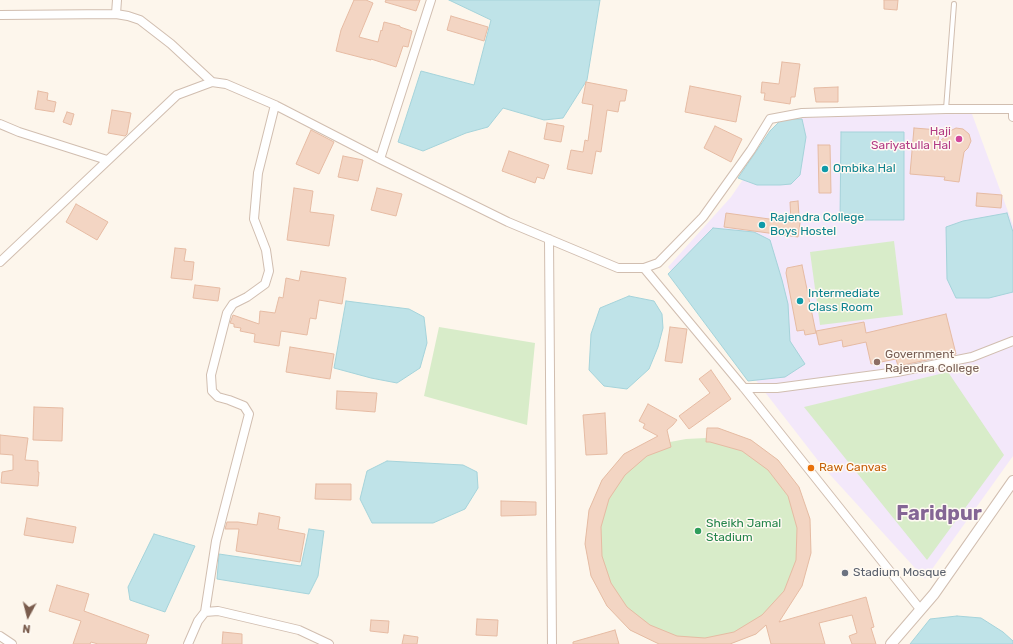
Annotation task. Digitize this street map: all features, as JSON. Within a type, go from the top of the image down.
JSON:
[{"type":"street","points":[[116,14],[117,0]]},
{"type":"street","points":[[380,159],[431,0]]},
{"type":"street","points":[[0,15],[116,14],[128,16],[140,20],[171,44],[212,82]]},
{"type":"street","points":[[0,262],[177,95],[212,82],[226,84],[275,105],[508,222],[618,268],[644,268],[658,263],[702,217],[751,150],[770,119],[802,113],[946,109],[1013,109],[1013,117]]},
{"type":"street","points":[[188,644],[198,621],[205,612],[216,541],[249,414],[244,406],[218,397],[212,391],[211,375],[227,313],[233,304],[247,297],[266,284],[269,271],[266,250],[254,219],[258,173],[275,105]]},
{"type":"street","points":[[0,124],[20,132],[107,160]]},
{"type":"street","points":[[549,239],[552,644]]},
{"type":"street","points":[[644,268],[744,388],[920,610]]},
{"type":"street","points":[[744,388],[777,388],[897,372],[972,357],[1013,341]]},
{"type":"street","points":[[890,644],[934,594],[1013,481]]},
{"type":"street","points":[[205,612],[218,611],[252,620],[281,625],[299,630],[329,644]]},
{"type":"street","points":[[0,636],[12,644]]},
{"type":"lane","points":[[946,109],[954,4]]},
{"type":"shaded area","name":"Government Rajendra College","points":[[972,114],[1013,225],[1013,456],[925,579],[823,467],[668,267],[731,197],[787,115]]},
{"type":"green space","points":[[894,241],[903,315],[820,325],[810,252]]},
{"type":"green space","points":[[439,327],[535,343],[527,425],[424,396]]},
{"type":"green space","points":[[948,372],[1004,455],[927,560],[804,407]]},
{"type":"green space","name":"Sheikh Jamal Stadium","points":[[707,428],[718,428],[751,440],[778,460],[799,487],[810,519],[811,553],[802,586],[778,614],[756,634],[730,644],[659,644],[630,630],[607,606],[591,576],[585,544],[589,510],[602,480],[624,454],[667,432],[670,442],[686,439],[706,438]]},
{"type":"water","points":[[449,0],[600,0],[587,80],[563,118],[544,120],[503,108],[488,127],[466,133],[423,151],[398,142],[421,71],[474,85],[491,20]]},
{"type":"water","points":[[782,119],[802,119],[806,137],[800,175],[791,184],[780,185],[757,185],[738,178],[770,131]]},
{"type":"water","points":[[841,132],[904,132],[904,220],[840,220]]},
{"type":"water","points":[[1007,213],[1013,232],[1013,292],[989,298],[956,298],[947,279],[946,227],[963,221]]},
{"type":"water","points":[[713,228],[754,232],[770,240],[788,304],[790,341],[805,364],[785,377],[748,381],[668,274]]},
{"type":"water","points":[[629,296],[654,301],[662,314],[663,328],[658,347],[649,369],[627,389],[604,386],[589,370],[591,334],[600,308]]},
{"type":"water","points":[[346,301],[409,309],[424,317],[427,343],[420,368],[397,383],[334,368]]},
{"type":"water","points":[[387,461],[463,465],[477,472],[478,488],[465,509],[433,523],[372,523],[360,499],[367,471]]},
{"type":"water","points":[[309,529],[324,531],[318,576],[309,594],[217,579],[219,554],[301,566]]},
{"type":"water","points":[[154,534],[195,546],[165,612],[130,600],[128,587]]},
{"type":"water","points":[[957,616],[981,618],[1003,632],[1013,641],[1013,644],[910,644],[930,619]]},
{"type":"building","points":[[354,0],[366,0],[373,3],[359,37],[378,42],[384,22],[412,31],[408,47],[403,46],[396,67],[371,59],[336,51],[341,30]]},
{"type":"building","points":[[386,0],[420,0],[416,11],[385,2]]},
{"type":"building","points":[[884,0],[898,0],[897,10],[884,9]]},
{"type":"building","points":[[451,16],[488,27],[484,41],[447,30]]},
{"type":"building","points":[[782,62],[800,64],[795,97],[791,97],[790,104],[764,100],[765,93],[761,93],[762,82],[779,84]]},
{"type":"building","points":[[586,82],[627,90],[625,101],[620,101],[618,112],[607,110],[601,152],[596,151],[592,174],[567,169],[571,150],[583,152],[585,140],[588,141],[593,105],[582,103]]},
{"type":"building","points":[[690,86],[741,96],[736,122],[685,112]]},
{"type":"building","points":[[838,87],[838,102],[816,102],[814,88]]},
{"type":"building","points":[[38,91],[48,93],[47,100],[56,102],[54,112],[35,109]]},
{"type":"building","points":[[112,110],[131,113],[127,134],[125,136],[108,133]]},
{"type":"building","points":[[67,112],[74,114],[71,125],[63,122]]},
{"type":"building","points":[[547,123],[564,126],[561,142],[544,139]]},
{"type":"building","points":[[715,126],[742,139],[731,162],[704,148]]},
{"type":"building","points":[[914,128],[939,130],[938,143],[956,128],[963,129],[969,134],[971,141],[968,148],[964,152],[959,182],[944,180],[945,177],[910,174]]},
{"type":"building","points":[[311,130],[334,142],[319,174],[296,164]]},
{"type":"building","name":"Ombika Hal","points":[[818,145],[830,145],[831,193],[819,193]]},
{"type":"building","points":[[509,151],[549,165],[544,179],[537,177],[535,183],[502,171]]},
{"type":"building","points":[[343,156],[363,160],[358,181],[338,177]]},
{"type":"building","points":[[294,188],[313,191],[310,212],[334,215],[329,246],[287,240]]},
{"type":"building","points":[[377,188],[402,194],[396,216],[371,210]]},
{"type":"building","points":[[977,193],[1002,195],[1001,208],[976,206]]},
{"type":"building","name":"Rajendra College Boys Hostel","points":[[798,201],[799,216],[801,216],[798,237],[724,227],[726,213],[791,222],[790,202]]},
{"type":"building","points":[[76,204],[108,222],[97,240],[66,222]]},
{"type":"building","points":[[175,248],[186,249],[184,261],[194,262],[192,280],[171,278]]},
{"type":"building","name":"Intermediate Class Room","points":[[802,265],[816,333],[805,335],[804,330],[797,331],[786,273],[787,268]]},
{"type":"building","points":[[301,271],[346,278],[342,304],[319,300],[316,319],[310,318],[307,335],[281,331],[279,346],[254,342],[255,334],[240,331],[241,328],[234,327],[234,324],[230,323],[233,315],[259,324],[260,311],[275,313],[279,297],[283,298],[286,278],[299,281]]},
{"type":"building","points":[[195,285],[220,288],[218,301],[193,298]]},
{"type":"building","points":[[946,314],[956,354],[898,366],[896,359],[871,364],[866,342],[843,347],[842,340],[819,345],[816,331],[864,322],[866,333]]},
{"type":"building","points":[[670,327],[687,329],[682,363],[665,361]]},
{"type":"building","points":[[290,347],[334,354],[330,379],[286,372]]},
{"type":"building","points":[[711,370],[731,399],[689,429],[679,416],[710,393],[699,379]]},
{"type":"building","points":[[337,391],[377,393],[375,412],[336,409]]},
{"type":"building","points":[[648,404],[677,420],[667,430],[671,447],[647,456],[625,475],[609,499],[601,527],[602,556],[611,583],[627,607],[650,625],[677,636],[705,638],[734,632],[762,615],[784,591],[796,560],[797,528],[788,496],[768,470],[742,451],[706,442],[707,428],[718,428],[751,440],[778,460],[799,487],[810,519],[811,553],[802,586],[779,622],[866,597],[874,627],[871,628],[876,644],[852,644],[849,636],[857,633],[852,615],[819,623],[825,644],[771,644],[766,625],[756,634],[730,644],[659,644],[630,630],[607,606],[591,576],[585,544],[589,510],[602,480],[624,454],[658,436],[643,428],[645,424],[639,421]]},
{"type":"building","points":[[34,407],[63,408],[62,441],[33,440]]},
{"type":"building","points":[[605,413],[607,454],[586,455],[583,415]]},
{"type":"building","points":[[0,435],[28,438],[25,460],[38,461],[38,486],[1,483],[2,472],[13,470],[13,455],[0,454]]},
{"type":"building","points":[[316,484],[351,484],[351,500],[315,499]]},
{"type":"building","points":[[501,501],[536,502],[536,515],[501,516]]},
{"type":"building","points":[[259,513],[280,517],[278,529],[305,534],[300,562],[236,551],[239,529],[225,529],[227,522],[257,525]]},
{"type":"building","points":[[27,518],[76,527],[73,543],[24,535]]},
{"type":"building","points":[[57,585],[89,594],[84,611],[149,635],[146,644],[98,644],[91,642],[90,644],[73,644],[81,621],[49,611]]},
{"type":"building","points":[[477,619],[498,620],[497,636],[476,635]]},
{"type":"building","points":[[371,620],[389,621],[388,633],[370,631]]},
{"type":"building","points":[[615,630],[619,644],[573,644],[573,642]]},
{"type":"building","points":[[223,632],[242,634],[242,644],[222,644]]},
{"type":"building","points":[[404,635],[418,637],[417,644],[402,644]]},
{"type":"place","name":"Haji Sariyatulla Hal","points":[[959,139]]},
{"type":"place","name":"Ombika Hal","points":[[825,169]]},
{"type":"place","name":"Rajendra College Boys Hostel","points":[[762,225]]},
{"type":"place","name":"Intermediate Class Room","points":[[800,301]]},
{"type":"place","name":"Government Rajendra College","points":[[877,362]]},
{"type":"place","name":"Raw Canvas","points":[[811,468]]},
{"type":"place","name":"Sheikh Jamal Stadium","points":[[698,531]]},
{"type":"place","name":"Stadium Mosque","points":[[845,573]]},
{"type":"district","name":"Faridpur","points":[[939,514]]}]
